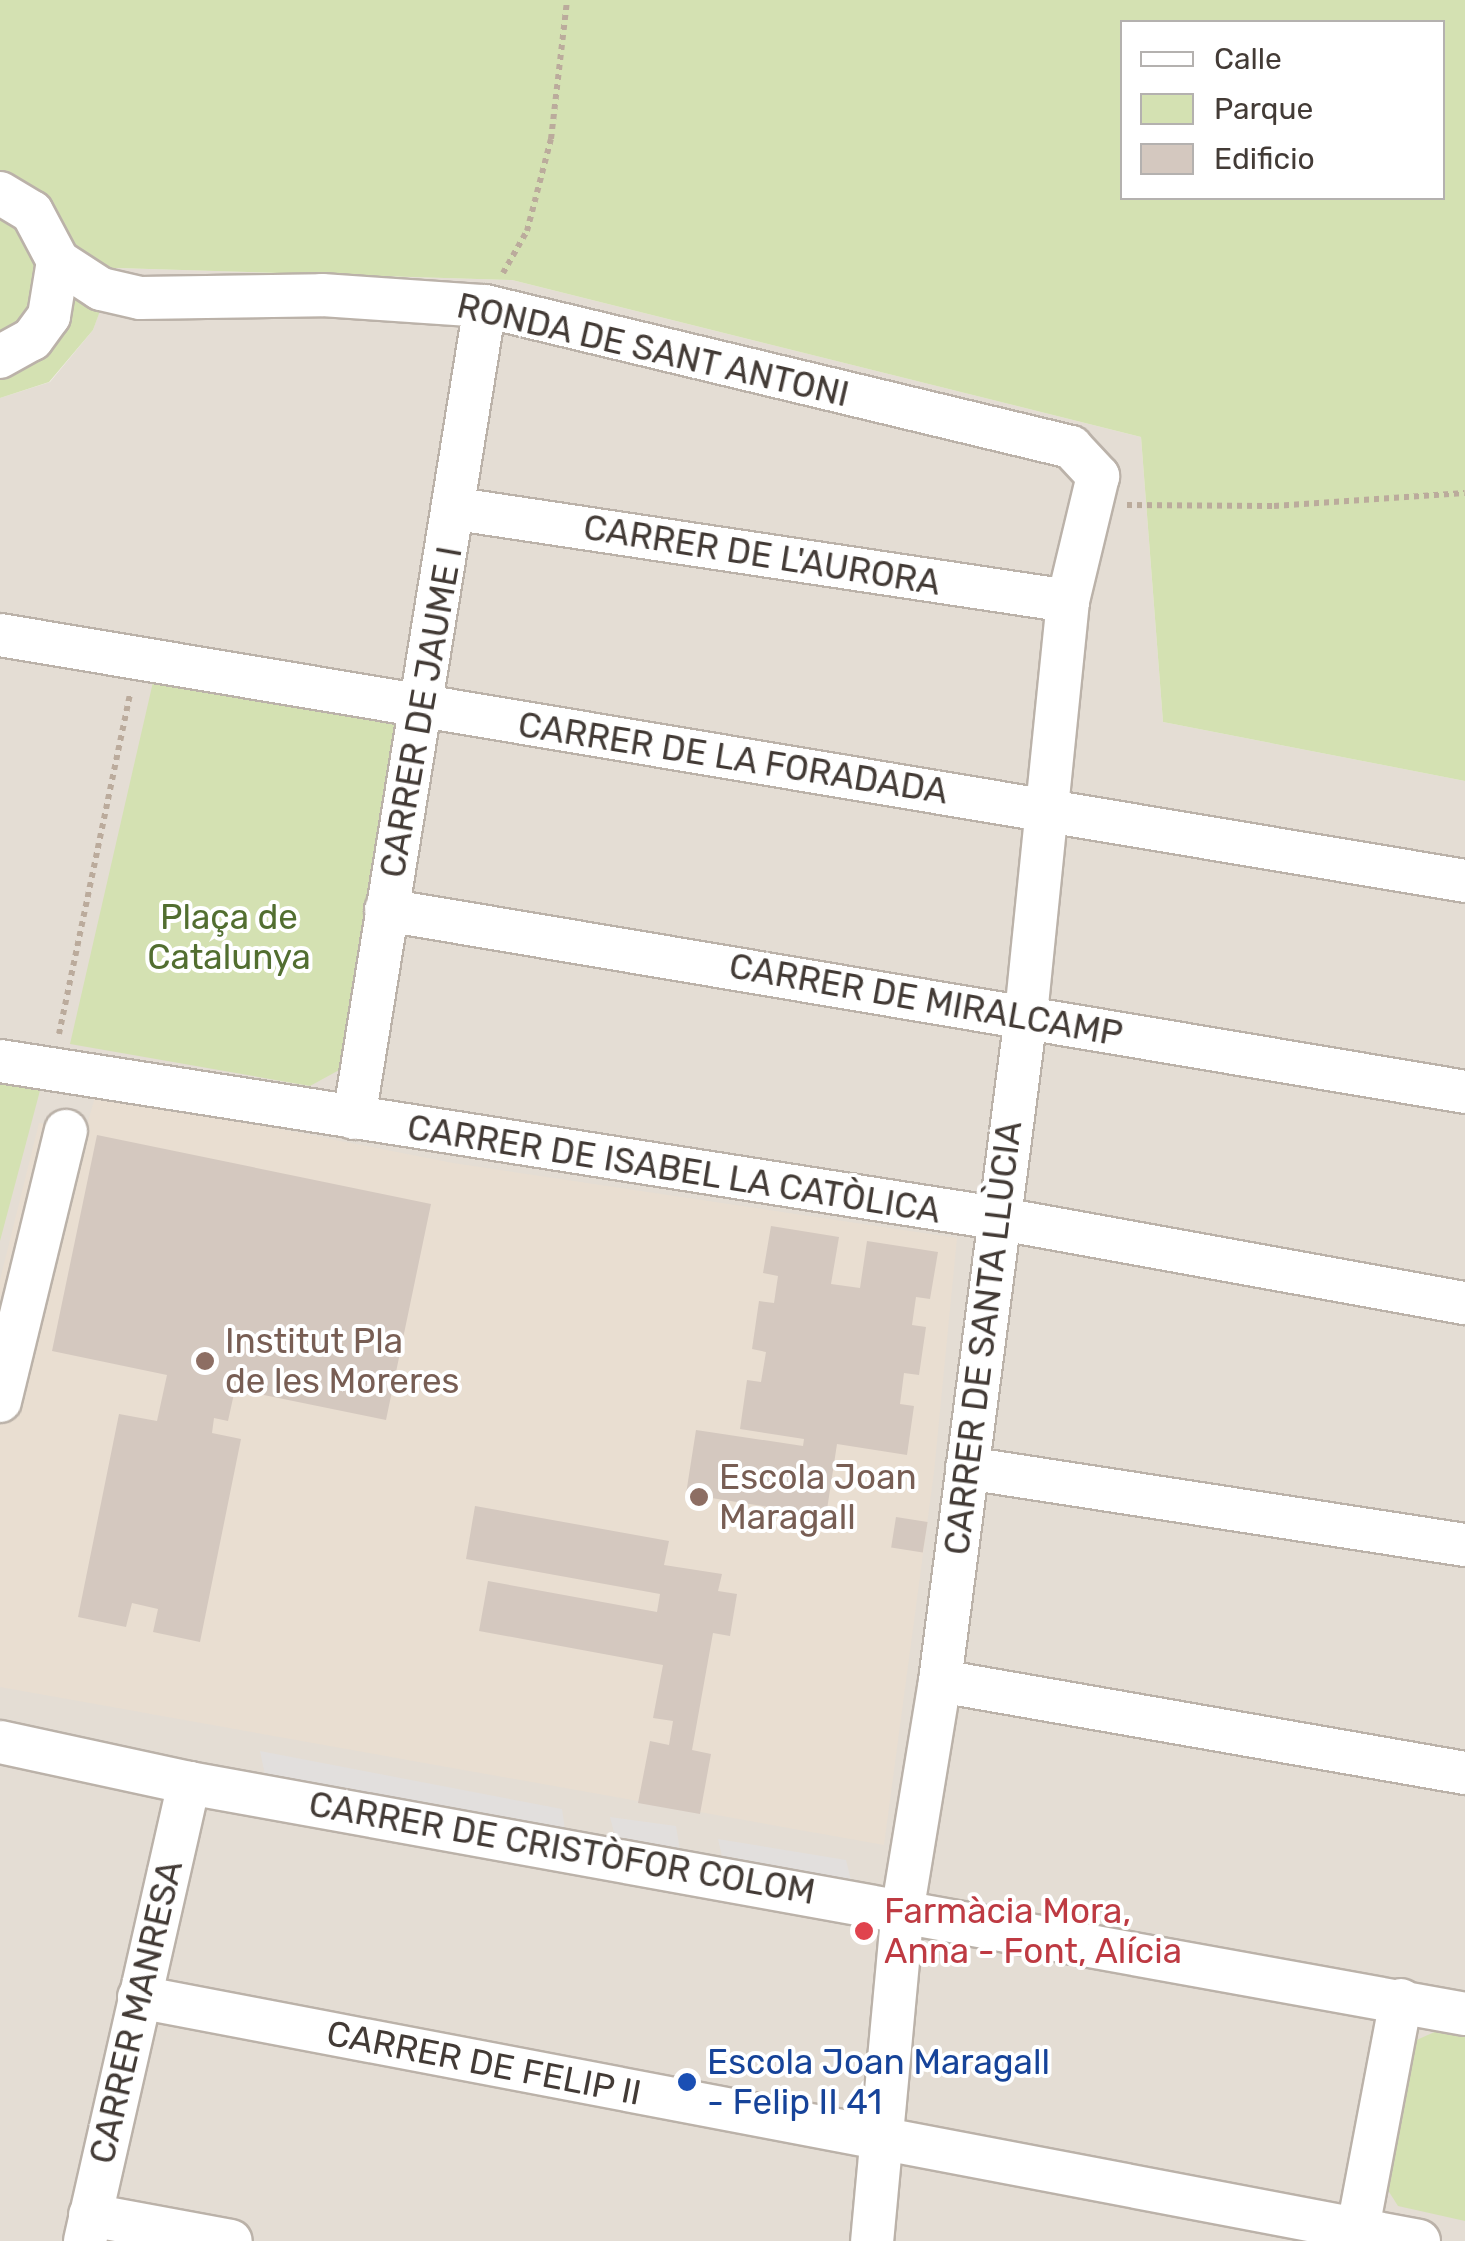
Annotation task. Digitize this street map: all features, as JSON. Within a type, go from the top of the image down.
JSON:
[{"type":"street","points":[[0,193],[32,212],[58,261],[48,316],[32,338],[0,357]]},
{"type":"street","name":"RONDA DE SANT ANTONI","points":[[58,261],[101,289],[140,298],[322,295],[485,306],[1071,447]]},
{"type":"street","name":"CARRER DE JAUME I","points":[[354,1118],[418,706],[457,509],[485,306]]},
{"type":"street","name":"CARRER DE SANTA LLÙCIA","points":[[872,2241],[903,1908],[940,1681],[996,1218],[1026,1016],[1051,810],[1068,601],[1098,476],[1071,447]]},
{"type":"street","name":"CARRER DE L'AURORA","points":[[457,509],[1068,601]]},
{"type":"street","name":"CARRER DE LA FORADADA","points":[[0,635],[1465,881]]},
{"type":"street","name":"CARRER DE MIRALCAMP","points":[[386,910],[1465,1092]]},
{"type":"street","name":"CARRER DE ISABEL LA CATÒLICA","points":[[0,1061],[996,1218],[1465,1303]]},
{"type":"street","points":[[0,1400],[66,1131]]},
{"type":"street","points":[[967,1468],[1465,1545]]},
{"type":"street","points":[[940,1681],[1465,1772]]},
{"type":"street","name":"CARRER DE CRISTÒFOR COLOM","points":[[0,1742],[189,1783],[903,1908],[1465,2014]]},
{"type":"street","name":"CARRER MANRESA","points":[[88,2228],[189,1783]]},
{"type":"street","name":"CARRER DE FELIP II","points":[[140,1998],[1418,2241]]},
{"type":"street","points":[[1358,2228],[1401,2000]]},
{"type":"street","points":[[88,2228],[230,2241]]},
{"type":"path","points":[[485,306],[526,231],[551,139],[567,0]]},
{"type":"path","points":[[1090,506],[1274,506],[1465,493]]},
{"type":"path","points":[[52,1069],[137,658]]},
{"type":"shaded area","points":[[115,268],[512,280],[1141,437],[1163,722],[1465,781],[1465,2241],[0,2241],[0,398],[50,382],[93,330]]},
{"type":"shaded area","points":[[96,1093],[453,1163],[957,1238],[934,1472],[884,1845],[0,1687],[0,1280],[39,1123],[86,1129]]},
{"type":"shaded area","points":[[260,1751],[562,1809],[567,1844],[268,1789]]},
{"type":"shaded area","points":[[610,1817],[676,1826],[682,1863],[619,1852]]},
{"type":"shaded area","points":[[718,1839],[846,1860],[854,1892],[725,1870]]},
{"type":"green space","points":[[0,0],[1465,0],[1465,781],[1163,722],[1141,437],[512,280],[116,268],[93,330],[49,382],[0,398]]},
{"type":"green space","name":"Plaça de Catalunya","points":[[153,682],[395,724],[341,1069],[310,1086],[70,1044]]},
{"type":"green space","points":[[0,1076],[42,1083],[0,1241]]},
{"type":"green space","points":[[1441,2029],[1465,2033],[1465,2221],[1398,2206],[1384,2184],[1410,2043]]},
{"type":"building","points":[[97,1135],[431,1204],[386,1420],[235,1389],[228,1421],[214,1418],[212,1433],[241,1439],[200,1642],[153,1632],[158,1609],[132,1603],[126,1627],[78,1617],[119,1414],[157,1421],[167,1375],[52,1351]]},
{"type":"building","points":[[771,1226],[839,1237],[831,1284],[860,1288],[867,1241],[938,1252],[930,1299],[916,1297],[912,1325],[926,1327],[919,1375],[904,1373],[900,1404],[914,1406],[907,1455],[837,1444],[826,1516],[686,1494],[696,1430],[803,1446],[804,1439],[740,1429],[747,1380],[761,1382],[766,1352],[752,1349],[759,1301],[774,1303],[778,1276],[763,1273]]},
{"type":"building","points":[[475,1506],[669,1541],[664,1565],[722,1574],[718,1591],[737,1594],[730,1636],[713,1633],[692,1750],[711,1754],[700,1814],[638,1803],[650,1741],[669,1745],[673,1721],[653,1718],[663,1665],[479,1631],[488,1581],[657,1612],[660,1594],[466,1559]]},
{"type":"building","points":[[896,1517],[928,1522],[923,1553],[891,1548]]},
{"type":"place","name":"Institut Pla de les Moreres","points":[[205,1361]]},
{"type":"place","name":"Escola Joan Maragall","points":[[699,1497]]},
{"type":"place","name":"Farmàcia Mora, Anna - Font, Alícia","points":[[864,1931]]},
{"type":"place","name":"Escola Joan Maragall - Felip II 41","points":[[687,2082]]}]
